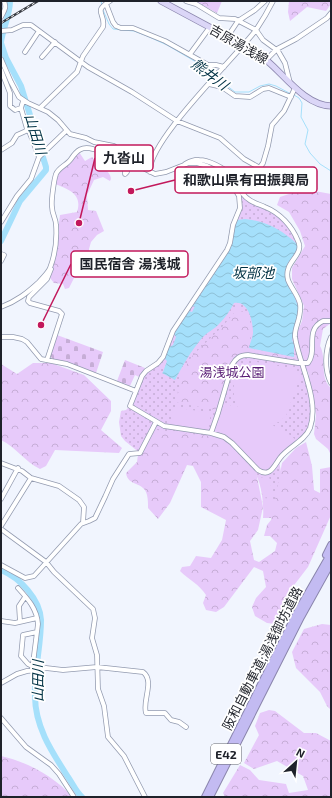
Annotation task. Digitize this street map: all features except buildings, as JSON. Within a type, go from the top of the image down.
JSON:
[{"type":"highway","points":[[310,589],[331,545]]},
{"type":"highway","name":"阪和自動車道;湯浅御坊道路","points":[[217,777],[299,616],[310,589],[331,552]]},
{"type":"highway","name":"阪和自動車道;湯浅御坊道路","points":[[299,616],[312,598],[331,563]]},
{"type":"highway","points":[[312,598],[331,568]]},
{"type":"highway","points":[[204,797],[217,777]]},
{"type":"highway","points":[[211,797],[217,777]]},
{"type":"main road","name":"吉原湯浅線","points":[[161,1],[244,44],[267,59],[295,88],[318,104],[331,106]]},
{"type":"street","points":[[1,17],[6,5],[4,1]]},
{"type":"street","points":[[40,108],[78,69],[85,53],[103,27],[104,23],[100,11],[101,8],[110,1]]},
{"type":"street","points":[[186,1],[196,4],[219,18],[238,21],[256,30],[266,43],[277,49],[285,64],[290,83]]},
{"type":"street","points":[[228,36],[238,21],[256,10],[265,1]]},
{"type":"street","points":[[150,172],[150,164],[158,147],[177,121],[256,30],[273,1]]},
{"type":"street","points":[[106,4],[116,26],[121,28],[133,28],[165,41],[208,65],[216,76]]},
{"type":"street","points":[[267,59],[277,49],[296,39],[327,18],[331,13]]},
{"type":"street","points":[[1,31],[12,30],[27,24],[55,42],[81,62],[177,121],[220,138],[244,159],[260,168]]},
{"type":"street","points":[[190,54],[210,27]]},
{"type":"street","points":[[25,52],[39,31]]},
{"type":"street","points":[[42,57],[55,42]]},
{"type":"street","points":[[1,59],[16,93],[22,100],[54,116],[70,134],[86,138],[94,142],[114,146],[155,174],[163,173],[193,160],[199,160],[220,168],[232,176],[243,194],[250,201],[266,207],[280,216],[293,232],[300,245],[300,250],[290,263],[288,273],[289,280],[300,304],[300,316],[295,335],[311,399],[312,418],[306,435],[282,455],[271,471],[262,473],[226,439],[218,435],[166,427],[130,406],[144,373],[158,363],[163,357],[173,331],[227,250],[230,243],[233,225],[240,208],[239,196],[233,184],[225,174],[202,164],[185,164]]},
{"type":"street","points":[[208,65],[224,67]]},
{"type":"street","points":[[1,70],[10,93],[10,106],[15,110],[21,108]]},
{"type":"street","points":[[210,83],[222,87],[235,96],[250,97],[263,89],[269,88],[291,97]]},
{"type":"street","points":[[243,194],[252,178],[260,168],[266,153],[272,125],[284,111],[295,88]]},
{"type":"street","points":[[22,100],[21,108],[27,129],[39,157]]},
{"type":"street","points":[[1,150],[12,143],[17,135],[26,131],[27,129]]},
{"type":"street","points":[[1,222],[17,196],[33,176],[39,157],[66,131]]},
{"type":"street","points":[[47,360],[62,314],[59,311],[30,303],[28,301],[29,297],[49,275],[56,224],[52,208],[54,183],[58,172],[70,160],[76,151],[84,148],[116,155],[121,159],[124,165],[125,174],[129,157]]},
{"type":"street","points":[[1,254],[4,255],[1,261]]},
{"type":"street","points":[[1,307],[19,299],[28,292],[45,275],[51,264]]},
{"type":"street","points":[[211,433],[232,365],[237,358],[243,355],[248,355],[308,363],[311,359],[312,334],[315,327],[321,322],[331,321]]},
{"type":"street","points":[[1,337],[13,337],[25,340],[43,360],[67,364],[136,391]]},
{"type":"street","points":[[330,339],[326,356],[327,374],[330,379]]},
{"type":"street","points":[[1,565],[27,578],[34,576],[82,523],[94,518],[116,473],[129,454],[140,452],[156,422]]},
{"type":"street","points":[[1,463],[18,468],[31,478],[41,482],[56,485],[79,500],[84,510],[82,523]]},
{"type":"street","points":[[1,499],[18,468]]},
{"type":"street","points":[[31,478],[1,528],[46,562],[54,572],[93,609],[95,618],[92,638],[96,650],[98,690],[104,706],[108,737],[124,756],[145,797]]},
{"type":"street","points":[[18,588],[26,597],[37,618],[37,632],[32,669]]},
{"type":"street","points":[[20,622],[19,606],[26,597]]},
{"type":"street","points":[[1,621],[12,623],[37,618]]},
{"type":"street","points":[[32,669],[20,656],[21,648],[23,635],[37,632]]},
{"type":"street","points":[[1,683],[17,674],[32,669],[40,670],[46,668],[62,670],[97,667],[145,673],[148,680],[144,706],[146,713],[165,713],[171,720],[179,722],[186,727]]},
{"type":"street","points":[[1,718],[26,747],[60,774],[74,797]]},
{"type":"green space","points":[[195,1],[222,1],[217,13]]},
{"type":"green space","points":[[289,1],[331,1],[331,4],[326,11],[307,7],[290,21],[288,12]]},
{"type":"green space","points":[[79,152],[85,161],[92,157],[108,171],[111,178],[110,181],[103,177],[94,180],[87,195],[88,210],[96,211],[104,231],[97,235],[91,242],[87,264],[74,278],[69,288],[65,289],[63,284],[54,283],[50,278],[53,268],[60,215],[77,212],[78,201],[69,190],[55,184],[60,170]]},
{"type":"green space","points":[[304,189],[331,194],[331,323],[323,329],[320,346],[323,356],[325,379],[331,388],[331,455],[328,449],[316,439],[314,434],[316,415],[308,372],[297,359],[246,352],[221,396],[216,410],[174,402],[180,386],[180,374],[193,355],[223,326],[238,308],[244,312],[250,321],[251,330],[249,348],[294,357],[293,342],[302,321],[304,306],[292,279],[292,268],[305,246],[300,231],[289,212],[277,205],[280,197]]},
{"type":"green space","name":"湯浅城公園","points":[[239,196],[260,205],[285,221],[300,245],[290,263],[288,277],[299,304],[295,333],[312,404],[310,430],[279,461],[281,472],[277,518],[263,518],[262,496],[260,484],[256,475],[140,453],[121,436],[119,422],[121,411],[126,410],[130,406],[142,376],[158,363],[167,343],[227,250],[239,212]]},
{"type":"green space","points":[[57,335],[103,352],[96,373],[53,359],[50,356]]},
{"type":"green space","points":[[125,360],[145,368],[139,377],[135,375],[130,386],[117,381]]},
{"type":"green space","points":[[257,362],[295,369],[300,377],[286,416],[279,422],[270,424],[285,431],[296,440],[278,456],[270,469],[265,470],[259,468],[231,439],[215,429],[223,406],[227,404],[238,408],[235,401],[234,387],[239,373],[243,367]]},
{"type":"green space","points":[[33,363],[51,363],[84,375],[111,401],[111,411],[101,430],[122,448],[119,453],[55,450],[46,466],[40,469],[1,440],[1,364],[17,374]]},
{"type":"green space","points":[[173,407],[211,413],[208,431],[170,426]]},
{"type":"green space","points":[[157,430],[218,437],[229,444],[256,472],[263,507],[258,530],[250,541],[254,560],[259,562],[275,551],[277,543],[270,536],[264,536],[267,525],[271,520],[282,463],[296,448],[306,442],[312,466],[314,490],[320,493],[320,469],[331,467],[331,515],[308,567],[288,593],[281,618],[276,624],[267,623],[255,616],[252,607],[256,598],[266,587],[263,571],[254,567],[224,607],[216,612],[206,610],[203,603],[206,595],[197,585],[180,571],[182,567],[190,566],[196,556],[211,558],[222,540],[226,520],[201,507],[201,482],[193,466],[187,465],[170,503],[158,519],[148,508],[145,491],[143,488],[130,480],[126,473],[137,462],[139,447]]},
{"type":"green space","points":[[269,476],[273,496],[263,498],[259,478]]},
{"type":"green space","points":[[264,498],[274,499],[274,516],[264,516]]},
{"type":"green space","points":[[322,624],[331,625],[331,710],[327,706],[320,692],[296,668],[292,652],[304,629]]},
{"type":"green space","points":[[269,710],[275,711],[304,733],[316,733],[331,741],[331,797],[225,797],[223,793],[240,765],[250,770],[259,780],[286,784],[289,793],[308,790],[303,776],[277,761],[254,769],[244,763],[259,735],[255,726],[260,713]]},
{"type":"green space","points":[[1,756],[10,758],[40,771],[58,783],[72,797],[3,797],[1,795]]},
{"type":"water","name":"坂部池","points":[[245,219],[267,224],[286,234],[297,244],[298,248],[288,264],[286,271],[286,275],[298,306],[298,320],[292,340],[294,344],[294,357],[249,348],[253,336],[251,317],[243,305],[234,303],[221,322],[198,343],[187,358],[175,380],[162,373],[167,361],[165,359],[168,348],[173,345],[176,337],[174,334],[189,311],[192,312],[195,306],[192,307],[228,252],[237,220]]},
{"type":"waterway","name":"山田川","points":[[1,42],[10,1]]},
{"type":"waterway","name":"熊井川","points":[[101,1],[102,5]]},
{"type":"waterway","name":"熊井川","points":[[103,10],[109,24],[113,29],[134,31],[167,45],[203,66],[212,77]]},
{"type":"waterway","name":"山田川","points":[[1,43],[6,58],[21,86],[46,167],[46,170],[20,201],[1,241]]},
{"type":"waterway","name":"熊井川","points":[[214,79],[226,85],[235,92],[249,92],[260,86],[269,84],[291,94]]},
{"type":"waterway","name":"熊井川","points":[[294,95],[299,98],[302,103],[301,117],[308,130],[305,144],[310,153],[320,164],[331,171]]},
{"type":"waterway","name":"山田川","points":[[1,570],[15,578],[28,590],[40,612],[41,630],[35,687],[38,718],[41,729],[51,749],[76,790],[82,797]]},
{"type":"railway","points":[[1,23],[38,1]]},
{"type":"place","name":"和歌山県有田振興局","points":[[131,191]]},
{"type":"place","name":"九沓山","points":[[79,223]]},
{"type":"place","name":"国民宿舎 湯浅城","points":[[41,325]]}]
